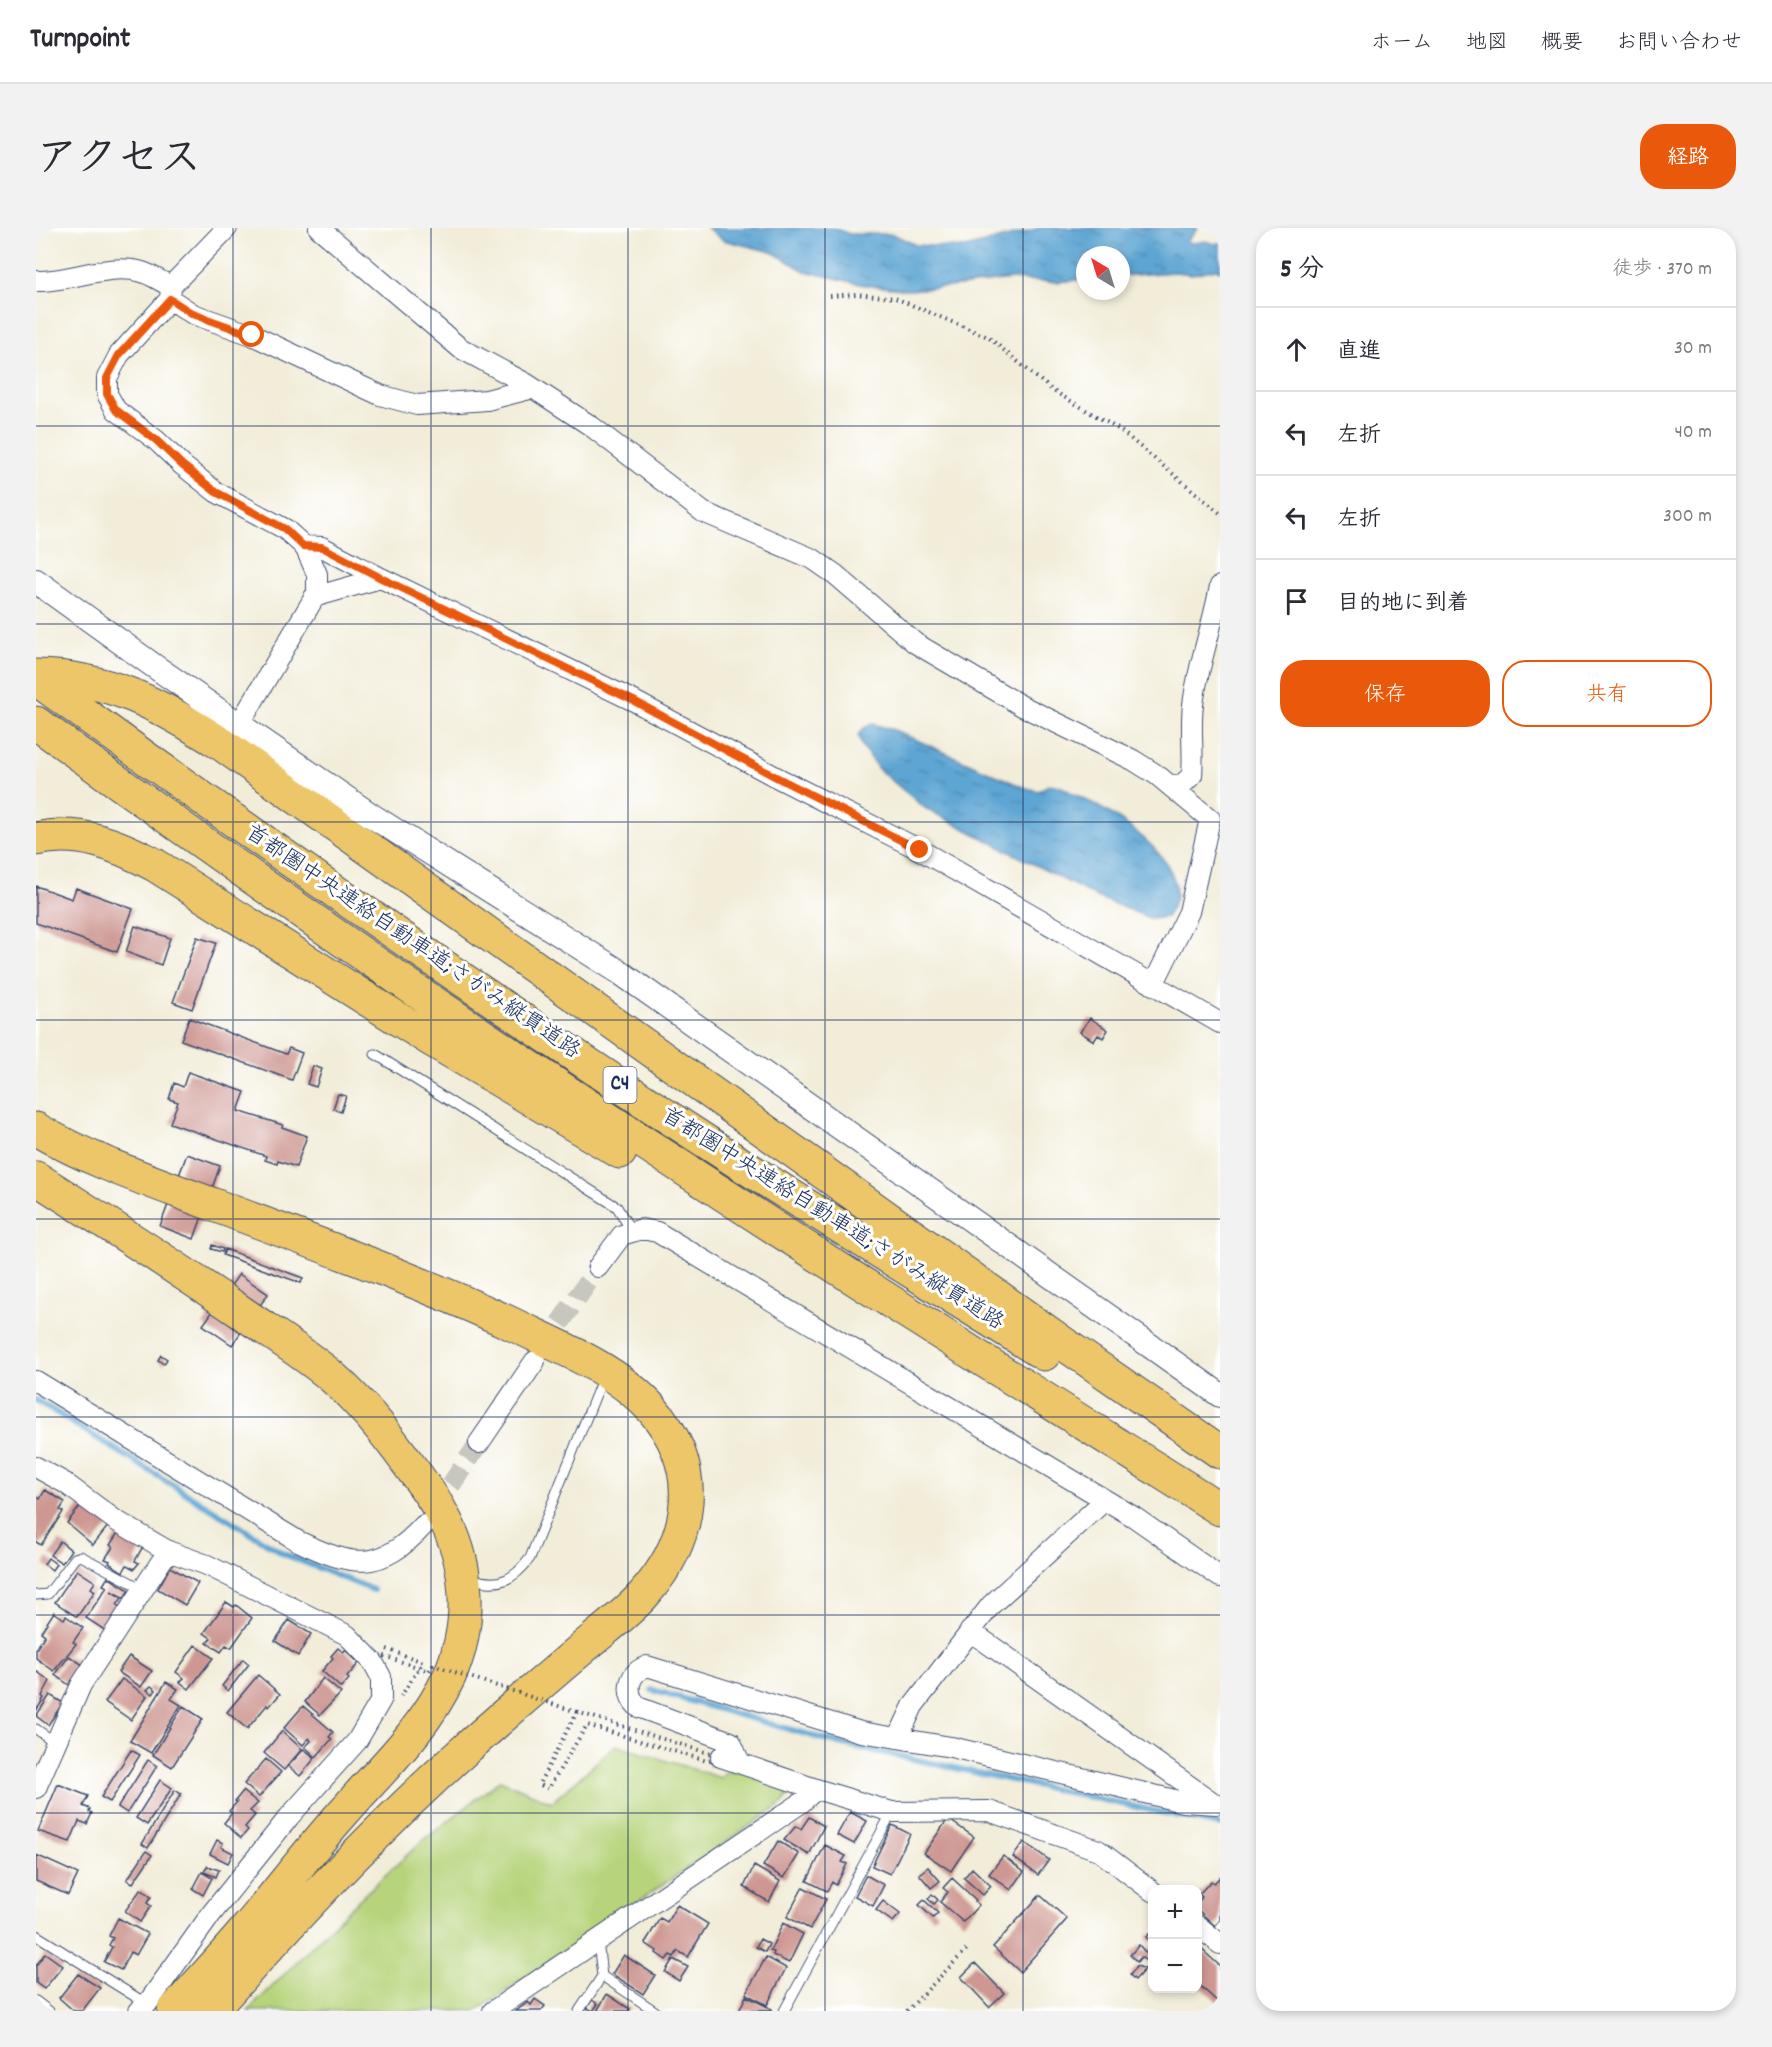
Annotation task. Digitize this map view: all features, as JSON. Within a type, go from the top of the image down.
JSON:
[{"type":"highway","points":[[36,678],[60,676],[114,688],[167,712],[223,745],[1067,1346],[1220,1452]]},
{"type":"highway","name":"首都圏中央連絡自動車道;さがみ縦貫道路","points":[[36,678],[185,786],[543,1034],[719,1150],[1220,1466]]},
{"type":"highway","name":"首都圏中央連絡自動車道;さがみ縦貫道路","points":[[36,723],[173,822],[521,1062],[874,1292],[1220,1509]]},
{"type":"highway","points":[[36,838],[65,836],[86,838],[124,849],[155,865],[430,1039],[624,1155],[874,1292]]},
{"type":"highway","points":[[36,1129],[104,1163],[303,1238],[468,1304],[540,1337],[605,1371],[651,1409],[674,1442],[686,1478],[685,1518],[672,1555],[645,1594],[458,1756],[373,1837],[308,1902],[211,2011]]},
{"type":"highway","points":[[36,1178],[176,1267],[313,1362],[345,1390],[397,1447],[430,1494],[451,1531],[464,1575],[465,1625],[459,1651],[450,1676],[423,1722],[307,1854],[248,1927],[153,2009]]},
{"type":"street","points":[[227,228],[119,355],[107,378],[107,394],[116,410],[156,440],[182,465],[216,492],[285,529],[303,546],[317,574],[317,593],[239,725]]},
{"type":"street","points":[[319,228],[460,348],[533,388],[591,426],[703,512],[813,559],[836,575],[915,643],[1022,706],[1133,760],[1170,786],[1210,819],[1189,912],[1153,985]]},
{"type":"street","points":[[36,281],[49,282],[116,269],[142,272],[171,292],[193,314],[252,335],[380,395],[417,405],[487,400],[533,388]]},
{"type":"street","points":[[303,546],[322,547],[634,701],[920,850],[1220,1023]]},
{"type":"street","points":[[314,597],[381,578]]},
{"type":"street","points":[[36,581],[372,816],[618,971],[1220,1395]]},
{"type":"street","points":[[1170,786],[1182,784],[1192,775],[1193,705],[1203,648],[1220,586]]},
{"type":"street","points":[[598,1267],[622,1236],[642,1228],[657,1232],[1134,1517],[1220,1577]]},
{"type":"street","points":[[479,1443],[535,1360]]},
{"type":"street","points":[[36,1381],[298,1541],[326,1554],[373,1561],[391,1554],[409,1541],[424,1525]]},
{"type":"street","points":[[36,1467],[65,1483],[115,1520],[168,1551],[207,1565],[347,1635],[373,1662],[381,1677],[381,1700],[357,1741],[289,1817],[212,1913],[153,2009]]},
{"type":"street","points":[[898,1738],[913,1706],[991,1605],[1105,1500]]},
{"type":"street","points":[[36,1788],[81,1685],[168,1551]]},
{"type":"street","points":[[970,1631],[1218,1806]]},
{"type":"street","points":[[740,1763],[731,1742],[638,1707],[631,1700],[629,1691],[632,1677],[638,1669],[647,1666],[861,1732],[951,1747],[1183,1802],[1218,1806]]},
{"type":"street","points":[[714,1759],[740,1763],[892,1812],[988,1810],[1098,1850],[1148,1889]]},
{"type":"street","points":[[493,2011],[801,1803],[816,1789]]},
{"type":"street","points":[[1202,1930],[1220,1944]]},
{"type":"lane","points":[[375,1054],[617,1207],[632,1232]]},
{"type":"lane","points":[[464,1575],[482,1582],[497,1583],[509,1579],[522,1570],[530,1558],[605,1371]]},
{"type":"lane","points":[[36,1595],[48,1594],[75,1558],[81,1556],[143,1589]]},
{"type":"lane","points":[[36,1729],[56,1743]]},
{"type":"lane","points":[[784,2011],[892,1812]]},
{"type":"lane","points":[[36,1935],[153,2009]]},
{"type":"lane","points":[[579,2011],[602,1976],[598,1939]]},
{"type":"lane","points":[[602,1976],[655,2011]]},
{"type":"lane","points":[[36,2001],[49,2011]]},
{"type":"path","points":[[830,296],[856,294],[895,298],[988,337],[1052,390],[1120,429],[1220,513]]},
{"type":"path","points":[[384,1656],[429,1671],[433,1665],[630,1729]]},
{"type":"path","points":[[578,1712],[539,1784],[548,1789],[587,1725],[714,1759]]},
{"type":"path","points":[[907,2011],[967,1949]]},
{"type":"green space","points":[[616,1745],[721,1778],[725,1773],[742,1770],[787,1789],[787,1797],[782,1804],[476,2011],[248,2011],[352,1906],[419,1844],[500,1780],[552,1802]]},
{"type":"water","points":[[707,228],[835,228],[849,234],[893,234],[916,245],[966,248],[1039,228],[1198,228],[1187,241],[1192,243],[1205,241],[1216,244],[1220,242],[1220,271],[1216,269],[1193,274],[1174,272],[1130,275],[1130,246],[1076,246],[1076,280],[1058,282],[1010,279],[909,290],[865,285],[805,271],[772,252],[723,240]]},
{"type":"water","points":[[872,724],[894,730],[1023,787],[1038,791],[1046,786],[1055,785],[1106,811],[1140,835],[1155,849],[1166,864],[1174,880],[1176,896],[1171,910],[1166,917],[1152,919],[1097,897],[925,808],[878,769],[862,746],[858,735]]},
{"type":"building","points":[[36,886],[72,899],[76,888],[133,909],[117,952],[36,923]]},
{"type":"building","points":[[135,926],[170,938],[161,965],[126,952]]},
{"type":"building","points":[[197,937],[216,943],[192,1009],[173,1002]]},
{"type":"building","points":[[189,1018],[286,1054],[289,1048],[302,1053],[292,1080],[181,1040]]},
{"type":"building","points":[[1090,1018],[1108,1030],[1103,1038],[1098,1035],[1094,1041],[1080,1032]]},
{"type":"building","points":[[313,1066],[322,1069],[316,1087],[307,1084]]},
{"type":"building","points":[[188,1072],[245,1092],[238,1111],[283,1125],[282,1127],[307,1136],[296,1167],[278,1161],[277,1164],[265,1160],[266,1156],[170,1123],[178,1102],[169,1099],[174,1083],[183,1087]]},
{"type":"building","points":[[338,1094],[346,1096],[341,1112],[333,1109]]},
{"type":"building","points":[[187,1154],[220,1166],[194,1239],[160,1226]]},
{"type":"building","points":[[212,1245],[223,1249],[222,1252],[211,1249]]},
{"type":"building","points":[[225,1249],[303,1278],[301,1283],[223,1255]]},
{"type":"building","points":[[239,1274],[268,1294],[232,1345],[203,1325]]},
{"type":"building","points":[[161,1355],[167,1359],[164,1364],[158,1360]]},
{"type":"building","points":[[45,1490],[65,1502],[60,1510],[63,1512],[41,1545],[36,1542],[36,1499],[37,1497],[40,1499]]},
{"type":"building","points":[[81,1505],[109,1525],[93,1545],[67,1523]]},
{"type":"building","points":[[119,1531],[143,1546],[135,1561],[139,1563],[134,1569],[127,1565],[123,1572],[105,1559]]},
{"type":"building","points":[[60,1541],[71,1550],[62,1563],[50,1555]]},
{"type":"building","points":[[48,1558],[56,1564],[52,1570],[44,1564]]},
{"type":"building","points":[[170,1567],[198,1583],[185,1605],[158,1589]]},
{"type":"building","points":[[77,1570],[95,1582],[91,1588],[95,1591],[77,1617],[55,1602]]},
{"type":"building","points":[[108,1577],[129,1590],[124,1598],[111,1591],[122,1598],[117,1605],[122,1609],[106,1631],[86,1618],[107,1587],[103,1585]]},
{"type":"building","points":[[226,1602],[234,1607],[236,1605],[252,1618],[231,1648],[226,1645],[221,1652],[207,1643],[211,1638],[204,1633]]},
{"type":"building","points":[[54,1612],[64,1619],[66,1616],[83,1628],[73,1642],[76,1644],[54,1671],[36,1658],[36,1649],[45,1635],[41,1632]]},
{"type":"building","points":[[289,1620],[311,1634],[298,1656],[275,1641]]},
{"type":"building","points":[[195,1645],[213,1658],[189,1689],[180,1682],[184,1678],[176,1672]]},
{"type":"building","points":[[338,1648],[343,1652],[345,1650],[359,1663],[341,1688],[322,1671]]},
{"type":"building","points":[[69,1656],[83,1665],[69,1685],[55,1675]]},
{"type":"building","points":[[129,1656],[152,1671],[141,1687],[118,1672]]},
{"type":"building","points":[[243,1659],[249,1664],[228,1691],[222,1686]]},
{"type":"building","points":[[36,1671],[50,1681],[36,1711]]},
{"type":"building","points":[[258,1675],[280,1694],[269,1707],[267,1705],[247,1729],[227,1712]]},
{"type":"building","points":[[323,1678],[341,1693],[320,1715],[305,1702]]},
{"type":"building","points":[[122,1679],[147,1696],[131,1720],[105,1702]]},
{"type":"building","points":[[166,1682],[178,1689],[171,1699],[181,1705],[151,1753],[130,1741]]},
{"type":"building","points":[[151,1686],[156,1690],[153,1694],[147,1690]]},
{"type":"building","points":[[50,1695],[63,1703],[48,1725],[36,1716]]},
{"type":"building","points":[[183,1706],[203,1719],[172,1767],[153,1755]]},
{"type":"building","points":[[303,1706],[333,1732],[329,1737],[332,1739],[316,1757],[305,1747],[311,1741],[309,1738],[303,1745],[284,1728]]},
{"type":"building","points":[[282,1731],[302,1749],[284,1770],[264,1753]]},
{"type":"building","points":[[304,1749],[315,1758],[300,1776],[288,1766]]},
{"type":"building","points":[[131,1750],[140,1755],[110,1802],[101,1797]]},
{"type":"building","points":[[266,1759],[281,1772],[259,1797],[244,1784]]},
{"type":"building","points":[[148,1760],[157,1766],[127,1813],[118,1807]]},
{"type":"building","points":[[160,1780],[172,1788],[147,1825],[136,1818]]},
{"type":"building","points":[[58,1784],[88,1796],[83,1806],[90,1809],[89,1812],[92,1813],[87,1824],[79,1821],[70,1842],[38,1831]]},
{"type":"building","points":[[175,1790],[181,1794],[148,1848],[142,1844]]},
{"type":"building","points":[[243,1791],[258,1803],[250,1811],[255,1815],[245,1827],[248,1830],[241,1838],[224,1823],[232,1813],[229,1811]]},
{"type":"building","points":[[850,1812],[867,1821],[854,1844],[837,1835]]},
{"type":"building","points":[[809,1817],[824,1826],[809,1855],[784,1840],[796,1826],[801,1829]]},
{"type":"building","points":[[948,1819],[974,1837],[951,1871],[924,1853]]},
{"type":"building","points":[[892,1825],[910,1834],[890,1874],[872,1866]]},
{"type":"building","points":[[217,1840],[223,1843],[221,1847],[233,1853],[228,1863],[210,1854]]},
{"type":"building","points":[[778,1841],[799,1854],[784,1878],[763,1866]]},
{"type":"building","points":[[1024,1842],[1049,1860],[1038,1875],[1013,1857]]},
{"type":"building","points":[[825,1845],[846,1856],[842,1862],[847,1864],[836,1885],[832,1882],[827,1891],[807,1881]]},
{"type":"building","points":[[146,1851],[152,1855],[133,1883],[127,1880]]},
{"type":"building","points":[[36,1855],[78,1874],[68,1895],[36,1881]]},
{"type":"building","points":[[1003,1856],[1024,1872],[1011,1890],[989,1874]]},
{"type":"building","points":[[207,1866],[219,1870],[216,1877],[204,1872]]},
{"type":"building","points":[[754,1866],[780,1881],[769,1902],[744,1887]]},
{"type":"building","points":[[928,1867],[940,1881],[931,1888],[919,1874]]},
{"type":"building","points":[[972,1868],[991,1886],[983,1895],[964,1878]]},
{"type":"building","points":[[202,1872],[212,1878],[203,1895],[193,1889]]},
{"type":"building","points":[[866,1875],[884,1885],[873,1906],[855,1896]]},
{"type":"building","points":[[1220,1877],[1220,1920],[1215,1926],[1202,1914],[1202,1891],[1211,1881],[1214,1883]]},
{"type":"building","points":[[952,1878],[979,1905],[963,1922],[940,1902],[948,1892],[943,1888]]},
{"type":"building","points":[[803,1887],[826,1899],[810,1929],[787,1917]]},
{"type":"building","points":[[141,1889],[151,1897],[147,1903],[151,1906],[140,1922],[125,1911]]},
{"type":"building","points":[[932,1894],[938,1900],[934,1904],[928,1899]]},
{"type":"building","points":[[1040,1895],[1067,1919],[1020,1972],[993,1947]]},
{"type":"building","points":[[924,1900],[938,1913],[933,1918],[919,1905]]},
{"type":"building","points":[[883,1901],[900,1914],[893,1922],[876,1910]]},
{"type":"building","points":[[677,1905],[708,1924],[688,1957],[678,1951],[674,1957],[670,1955],[666,1960],[645,1943],[660,1918],[667,1922]]},
{"type":"building","points":[[118,1918],[148,1934],[136,1955],[130,1952],[121,1970],[104,1962],[112,1947],[109,1945],[113,1938],[109,1936]]},
{"type":"building","points":[[783,1923],[803,1934],[789,1963],[770,1951]]},
{"type":"building","points":[[760,1939],[769,1944],[765,1952],[756,1947]]},
{"type":"building","points":[[1139,1945],[1146,1953],[1148,1950],[1148,1962],[1141,1957],[1137,1962],[1130,1955]]},
{"type":"building","points":[[1202,1950],[1220,1966],[1220,2004],[1202,1988]]},
{"type":"building","points":[[45,1953],[63,1966],[44,1989],[36,1983],[36,1966]]},
{"type":"building","points":[[624,1955],[655,1975],[643,1994],[612,1974]]},
{"type":"building","points":[[766,1957],[786,1968],[767,2005],[746,1994]]},
{"type":"building","points":[[673,1959],[688,1967],[679,1981],[665,1972]]},
{"type":"building","points":[[975,1963],[1004,1993],[989,2007],[961,1977]]},
{"type":"building","points":[[1137,1966],[1145,1969],[1135,1980],[1130,1975]]},
{"type":"building","points":[[78,1974],[100,1988],[82,2011],[74,2011],[59,1998]]},
{"type":"building","points":[[607,1994],[630,2009],[629,2011],[597,2011]]},
{"type":"building","points":[[746,1996],[772,2009],[771,2011],[739,2011]]},
{"type":"building","points":[[535,1999],[545,2006],[541,2011],[516,2011],[528,2002],[531,2005]]},
{"type":"building","points":[[592,2000],[598,2004],[593,2011],[587,2008]]},
{"type":"waterway","points":[[36,1400],[284,1554],[373,1590]]},
{"type":"waterway","points":[[652,1690],[834,1742],[1220,1825]]},
{"type":"tunnel","points":[[543,1348],[598,1267]]},
{"type":"tunnel","points":[[434,1510],[479,1443]]},
{"type":"route","points":[[252,335],[193,314],[170,299],[119,355],[107,378],[107,394],[116,410],[156,440],[182,465],[216,492],[285,529],[303,546],[322,547],[634,701],[920,850]]}]
